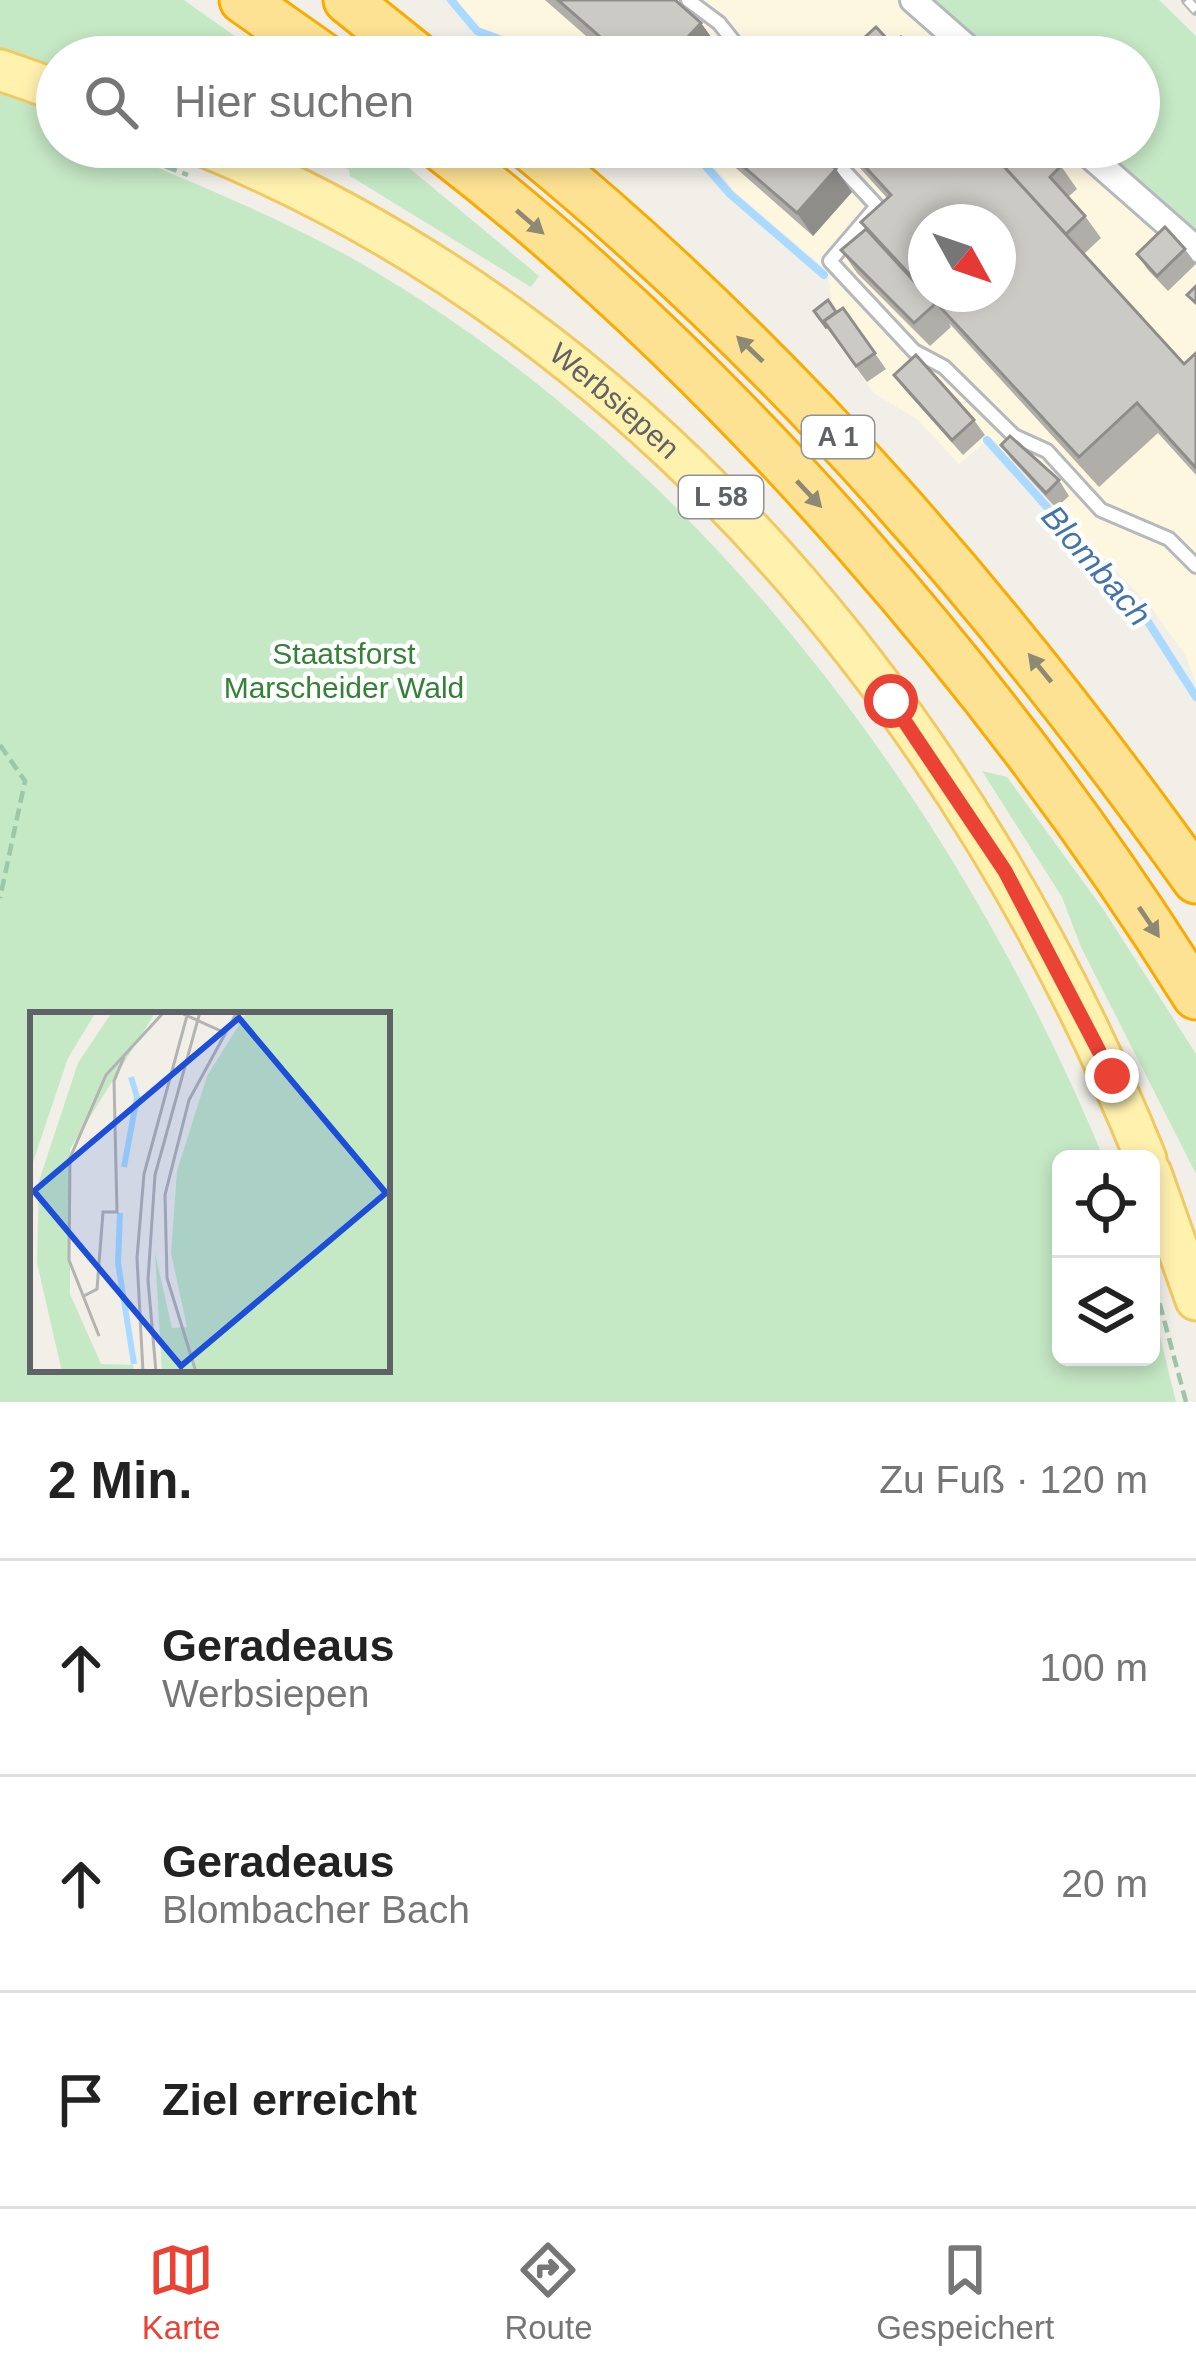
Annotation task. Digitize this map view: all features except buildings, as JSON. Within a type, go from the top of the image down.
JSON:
[{"type":"highway","points":[[243,0],[294,36]]},
{"type":"highway","points":[[347,0],[392,36]]},
{"type":"highway","name":"A 1","points":[[464,168],[601,286],[754,435],[982,694],[1100,850],[1196,996]]},
{"type":"highway","name":"A 1","points":[[553,168],[671,272],[893,496],[1004,623],[1196,880]]},
{"type":"main road","points":[[0,70],[36,83]]},
{"type":"main road","name":"Werbsiepen","points":[[217,168],[327,202],[456,278],[550,343],[677,453],[780,562],[891,701],[1005,871],[1079,1008],[1141,1150]]},
{"type":"main road","points":[[1160,1198],[1195,1293]]},
{"type":"street","points":[[913,0],[954,36]]},
{"type":"street","points":[[1104,168],[1196,249]]},
{"type":"lane","points":[[688,0],[729,36]]},
{"type":"lane","points":[[842,168],[877,206],[830,261],[914,351],[944,367],[1014,436],[1047,451],[1101,510],[1169,539],[1196,566]]},
{"type":"path","points":[[0,745],[25,781],[0,898]]},
{"type":"path","points":[[1160,1303],[1186,1402]]},
{"type":"shaded area","points":[[455,0],[901,0],[941,36],[503,36],[482,28]]},
{"type":"shaded area","points":[[715,168],[1092,168],[1196,264],[1196,684],[1186,656],[1150,606],[990,438],[959,464],[918,420],[874,393],[819,318],[833,308],[827,270],[735,192]]},
{"type":"green space","name":"Staatsforst Marscheider Wald","points":[[0,0],[184,0],[235,36],[36,36],[36,168],[158,168],[357,261],[482,342],[598,434],[705,537],[803,648],[892,768],[972,894],[1043,1024],[1100,1150],[1052,1150],[1052,1366],[1160,1366],[1160,1336],[1176,1402],[0,1402]]},
{"type":"green space","points":[[927,0],[1159,0],[1196,36],[1196,236],[1119,168],[1160,168],[1160,36],[969,36]]},
{"type":"green space","points":[[345,168],[409,168],[539,276],[531,287],[350,176]]},
{"type":"green space","points":[[982,771],[1007,777],[1103,909],[1196,1054],[1196,1174],[1081,947],[1062,897]]},
{"type":"waterway","name":"Blombach","points":[[451,0],[477,31],[491,36]]},
{"type":"waterway","name":"Blombach","points":[[707,168],[730,194],[824,275]]},
{"type":"waterway","name":"Blombach","points":[[987,440],[1143,614],[1196,697]]},
{"type":"railway","points":[[1187,0],[1196,10]]},
{"type":"route","points":[[891,701],[1005,871],[1112,1076]]}]
